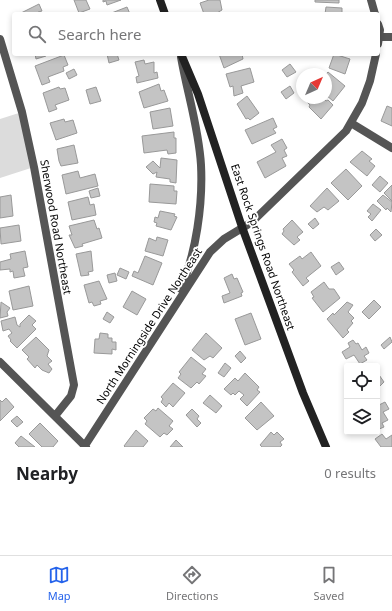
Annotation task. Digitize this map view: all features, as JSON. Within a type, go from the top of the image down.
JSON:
[{"type":"street","points":[[160,0],[165,12]]},
{"type":"street","points":[[371,0],[374,12]]},
{"type":"street","points":[[380,40],[392,37]]},
{"type":"street","name":"Sherwood Road Northeast","points":[[0,39],[22,112],[34,167],[74,385],[71,396],[55,416]]},
{"type":"street","points":[[173,307],[190,259],[200,198],[200,164],[180,56]]},
{"type":"street","name":"East Rock Springs Road Northeast","points":[[181,56],[198,94],[242,227],[303,393],[326,447]]},
{"type":"street","name":"North Morningside Drive Northeast","points":[[85,447],[173,307],[210,252],[224,239],[252,222],[346,131],[370,81],[376,56]]},
{"type":"street","points":[[351,122],[392,148]]},
{"type":"street","points":[[0,362],[85,447]]},
{"type":"shaded area","points":[[22,112],[34,167],[0,178],[0,119]]},
{"type":"building","points":[[74,0],[86,0],[90,9],[79,12]]},
{"type":"building","points":[[103,0],[121,0],[107,5],[106,1],[103,2]]},
{"type":"building","points":[[209,0],[220,0],[222,10],[218,12],[203,12],[200,3]]},
{"type":"building","points":[[315,0],[339,0],[339,3],[315,2]]},
{"type":"building","points":[[39,4],[42,11],[38,12],[23,12]]},
{"type":"building","points":[[127,7],[129,12],[114,12]]},
{"type":"building","points":[[326,7],[342,8],[342,12],[325,12]]},
{"type":"building","points":[[35,56],[46,56],[36,59]]},
{"type":"building","points":[[61,56],[64,56],[68,65],[63,67],[64,71],[48,77],[50,82],[42,85],[35,66]]},
{"type":"building","points":[[107,56],[118,56],[119,60],[109,63]]},
{"type":"building","points":[[220,56],[242,56],[243,59],[224,68]]},
{"type":"building","points":[[333,56],[340,56],[350,59],[345,74],[329,68]]},
{"type":"building","points":[[144,60],[145,64],[154,62],[154,73],[157,72],[158,78],[137,83],[136,77],[139,76],[135,62]]},
{"type":"building","points":[[290,64],[296,72],[287,77],[282,70]]},
{"type":"building","points":[[250,68],[254,82],[241,86],[243,93],[234,96],[233,86],[230,87],[226,74]]},
{"type":"building","points":[[74,69],[77,75],[69,79],[66,73]]},
{"type":"building","points":[[332,75],[345,86],[333,101],[332,100]]},
{"type":"building","points":[[159,84],[161,91],[164,90],[168,101],[144,108],[139,92]]},
{"type":"building","points":[[290,86],[294,93],[286,99],[281,92]]},
{"type":"building","points":[[59,87],[60,89],[65,88],[69,100],[55,105],[57,109],[49,112],[43,93]]},
{"type":"building","points":[[96,87],[101,101],[90,104],[86,90]]},
{"type":"building","points":[[247,96],[259,113],[250,120],[248,118],[246,119],[237,104]]},
{"type":"building","points":[[309,104],[333,105],[321,119],[309,107]]},
{"type":"building","points":[[387,106],[392,108],[392,126],[381,121]]},
{"type":"building","points":[[170,108],[173,126],[153,129],[150,112]]},
{"type":"building","points":[[273,118],[277,127],[273,129],[276,133],[252,144],[245,130]]},
{"type":"building","points":[[64,119],[65,122],[73,120],[77,133],[56,140],[50,123]]},
{"type":"building","points":[[174,132],[174,138],[176,138],[176,153],[168,154],[167,150],[144,153],[142,136]]},
{"type":"building","points":[[282,139],[287,148],[284,150],[287,156],[282,158],[286,166],[265,178],[257,162],[276,152],[271,145]]},
{"type":"building","points":[[74,145],[78,163],[61,166],[57,149]]},
{"type":"building","points":[[362,151],[372,159],[369,161],[375,166],[367,176],[350,162]]},
{"type":"building","points":[[161,158],[177,160],[176,183],[170,182],[170,179],[156,177],[157,172],[153,174],[146,167],[153,161],[160,168]]},
{"type":"building","points":[[346,169],[362,186],[348,200],[331,183]]},
{"type":"building","points":[[78,171],[80,178],[95,174],[98,186],[66,194],[62,175]]},
{"type":"building","points":[[380,176],[388,183],[380,192],[372,185]]},
{"type":"building","points":[[150,184],[174,186],[174,191],[177,191],[176,204],[149,202]]},
{"type":"building","points":[[392,185],[392,201],[384,193]]},
{"type":"building","points":[[98,188],[100,196],[91,198],[89,191]]},
{"type":"building","points":[[327,188],[339,201],[328,210],[324,207],[317,212],[310,206]]},
{"type":"building","points":[[11,195],[13,216],[0,218],[0,197]]},
{"type":"building","points":[[383,195],[392,202],[391,212],[387,208],[386,210],[377,201]]},
{"type":"building","points":[[88,197],[90,205],[94,204],[96,215],[72,220],[68,202]]},
{"type":"building","points":[[373,204],[381,210],[372,221],[368,217],[371,214],[367,211]]},
{"type":"building","points":[[160,211],[175,214],[174,216],[177,217],[171,230],[156,226],[157,223],[154,222],[155,217],[158,218]]},
{"type":"building","points":[[315,218],[319,224],[313,229],[308,224]]},
{"type":"building","points":[[94,220],[97,229],[99,228],[102,238],[82,244],[83,246],[75,248],[69,235],[72,235],[69,226]]},
{"type":"building","points":[[292,220],[303,232],[297,237],[300,240],[294,245],[282,234],[284,231],[283,229]]},
{"type":"building","points":[[19,225],[21,241],[1,244],[0,228]]},
{"type":"building","points":[[376,229],[382,235],[375,241],[370,235]]},
{"type":"building","points":[[157,237],[168,240],[163,256],[145,251],[149,238],[156,241]]},
{"type":"building","points":[[25,251],[28,267],[23,268],[25,276],[14,278],[13,271],[10,272],[10,269],[0,270],[0,262],[11,259],[10,254]]},
{"type":"building","points":[[91,251],[93,271],[88,272],[89,275],[81,276],[76,254]]},
{"type":"building","points":[[311,252],[321,266],[306,278],[309,281],[303,286],[292,272],[294,270],[289,264],[300,256],[302,259]]},
{"type":"building","points":[[145,256],[162,263],[153,285],[132,276],[134,271],[138,273]]},
{"type":"building","points":[[339,262],[344,269],[336,275],[331,267]]},
{"type":"building","points":[[120,268],[129,272],[126,279],[117,275]]},
{"type":"building","points":[[115,273],[117,281],[109,283],[107,275]]},
{"type":"building","points":[[232,274],[234,279],[237,278],[243,292],[241,293],[242,296],[224,303],[222,296],[230,293],[224,278]]},
{"type":"building","points":[[99,281],[107,299],[100,301],[101,304],[94,306],[92,302],[89,303],[84,285]]},
{"type":"building","points":[[324,282],[329,289],[334,289],[340,298],[323,312],[312,298],[314,297],[311,292]]},
{"type":"building","points":[[29,286],[33,306],[13,310],[9,291]]},
{"type":"building","points":[[132,291],[146,299],[137,315],[123,307]]},
{"type":"building","points":[[374,300],[381,307],[369,319],[362,312]]},
{"type":"building","points":[[1,302],[10,308],[7,312],[8,316],[0,318]]},
{"type":"building","points":[[347,302],[353,305],[348,312],[354,318],[351,321],[353,323],[347,330],[349,332],[343,338],[327,319],[333,313],[334,315]]},
{"type":"building","points":[[107,312],[114,317],[110,323],[103,319]]},
{"type":"building","points":[[251,313],[261,339],[245,345],[235,319]]},
{"type":"building","points":[[29,315],[36,321],[32,325],[36,329],[17,348],[10,341],[11,340],[8,336],[12,333],[9,329],[3,331],[1,321],[15,317],[17,325],[20,327],[20,324]]},
{"type":"building","points":[[100,333],[108,334],[108,338],[112,338],[112,342],[116,342],[116,350],[112,349],[112,354],[94,353],[95,339],[99,339]]},
{"type":"building","points":[[206,333],[222,348],[213,358],[210,356],[204,360],[192,350]]},
{"type":"building","points":[[36,337],[49,350],[47,356],[52,361],[48,364],[52,369],[49,373],[42,370],[37,365],[35,368],[27,359],[29,357],[22,350]]},
{"type":"building","points":[[390,337],[392,342],[384,349],[381,345]]},
{"type":"building","points":[[353,340],[356,344],[358,343],[362,350],[366,347],[369,353],[364,356],[367,360],[359,363],[354,355],[346,359],[342,352],[350,347],[348,343]]},
{"type":"building","points":[[240,351],[246,358],[241,363],[235,356]]},
{"type":"building","points":[[191,357],[206,369],[202,374],[206,376],[199,384],[197,382],[191,388],[178,378],[181,374],[179,372]]},
{"type":"building","points":[[225,363],[231,368],[224,377],[218,373]]},
{"type":"building","points":[[245,373],[259,387],[257,390],[260,392],[247,406],[240,399],[244,395],[239,391],[235,395],[233,393],[231,395],[224,389],[235,378],[238,381]]},
{"type":"building","points":[[380,376],[384,382],[380,386]]},
{"type":"building","points":[[173,383],[185,393],[173,407],[169,403],[166,407],[161,402],[163,399],[161,397]]},
{"type":"building","points":[[210,395],[222,406],[216,413],[203,403]]},
{"type":"building","points":[[6,398],[14,407],[0,421],[0,400],[2,402]]},
{"type":"building","points":[[261,402],[274,416],[257,430],[245,418]]},
{"type":"building","points":[[385,402],[389,409],[383,412],[388,420],[382,423],[384,427],[380,429],[380,404]]},
{"type":"building","points":[[158,408],[173,421],[169,426],[173,429],[167,435],[164,433],[160,437],[145,424],[147,421],[144,418],[153,409],[156,411]]},
{"type":"building","points":[[192,409],[199,416],[197,419],[201,423],[197,427],[186,415]]},
{"type":"building","points":[[17,416],[23,422],[17,427],[11,421]]},
{"type":"building","points":[[40,423],[58,441],[53,447],[42,447],[29,434]]},
{"type":"building","points":[[136,430],[148,441],[143,447],[125,447],[124,446]]},
{"type":"building","points":[[271,432],[274,435],[277,432],[284,439],[280,442],[282,445],[280,447],[262,447],[260,445]]},
{"type":"building","points":[[382,434],[386,439],[392,435],[392,447],[381,447],[375,439]]},
{"type":"building","points":[[21,436],[35,447],[19,447],[15,443]]},
{"type":"building","points":[[176,440],[183,447],[170,447]]}]
